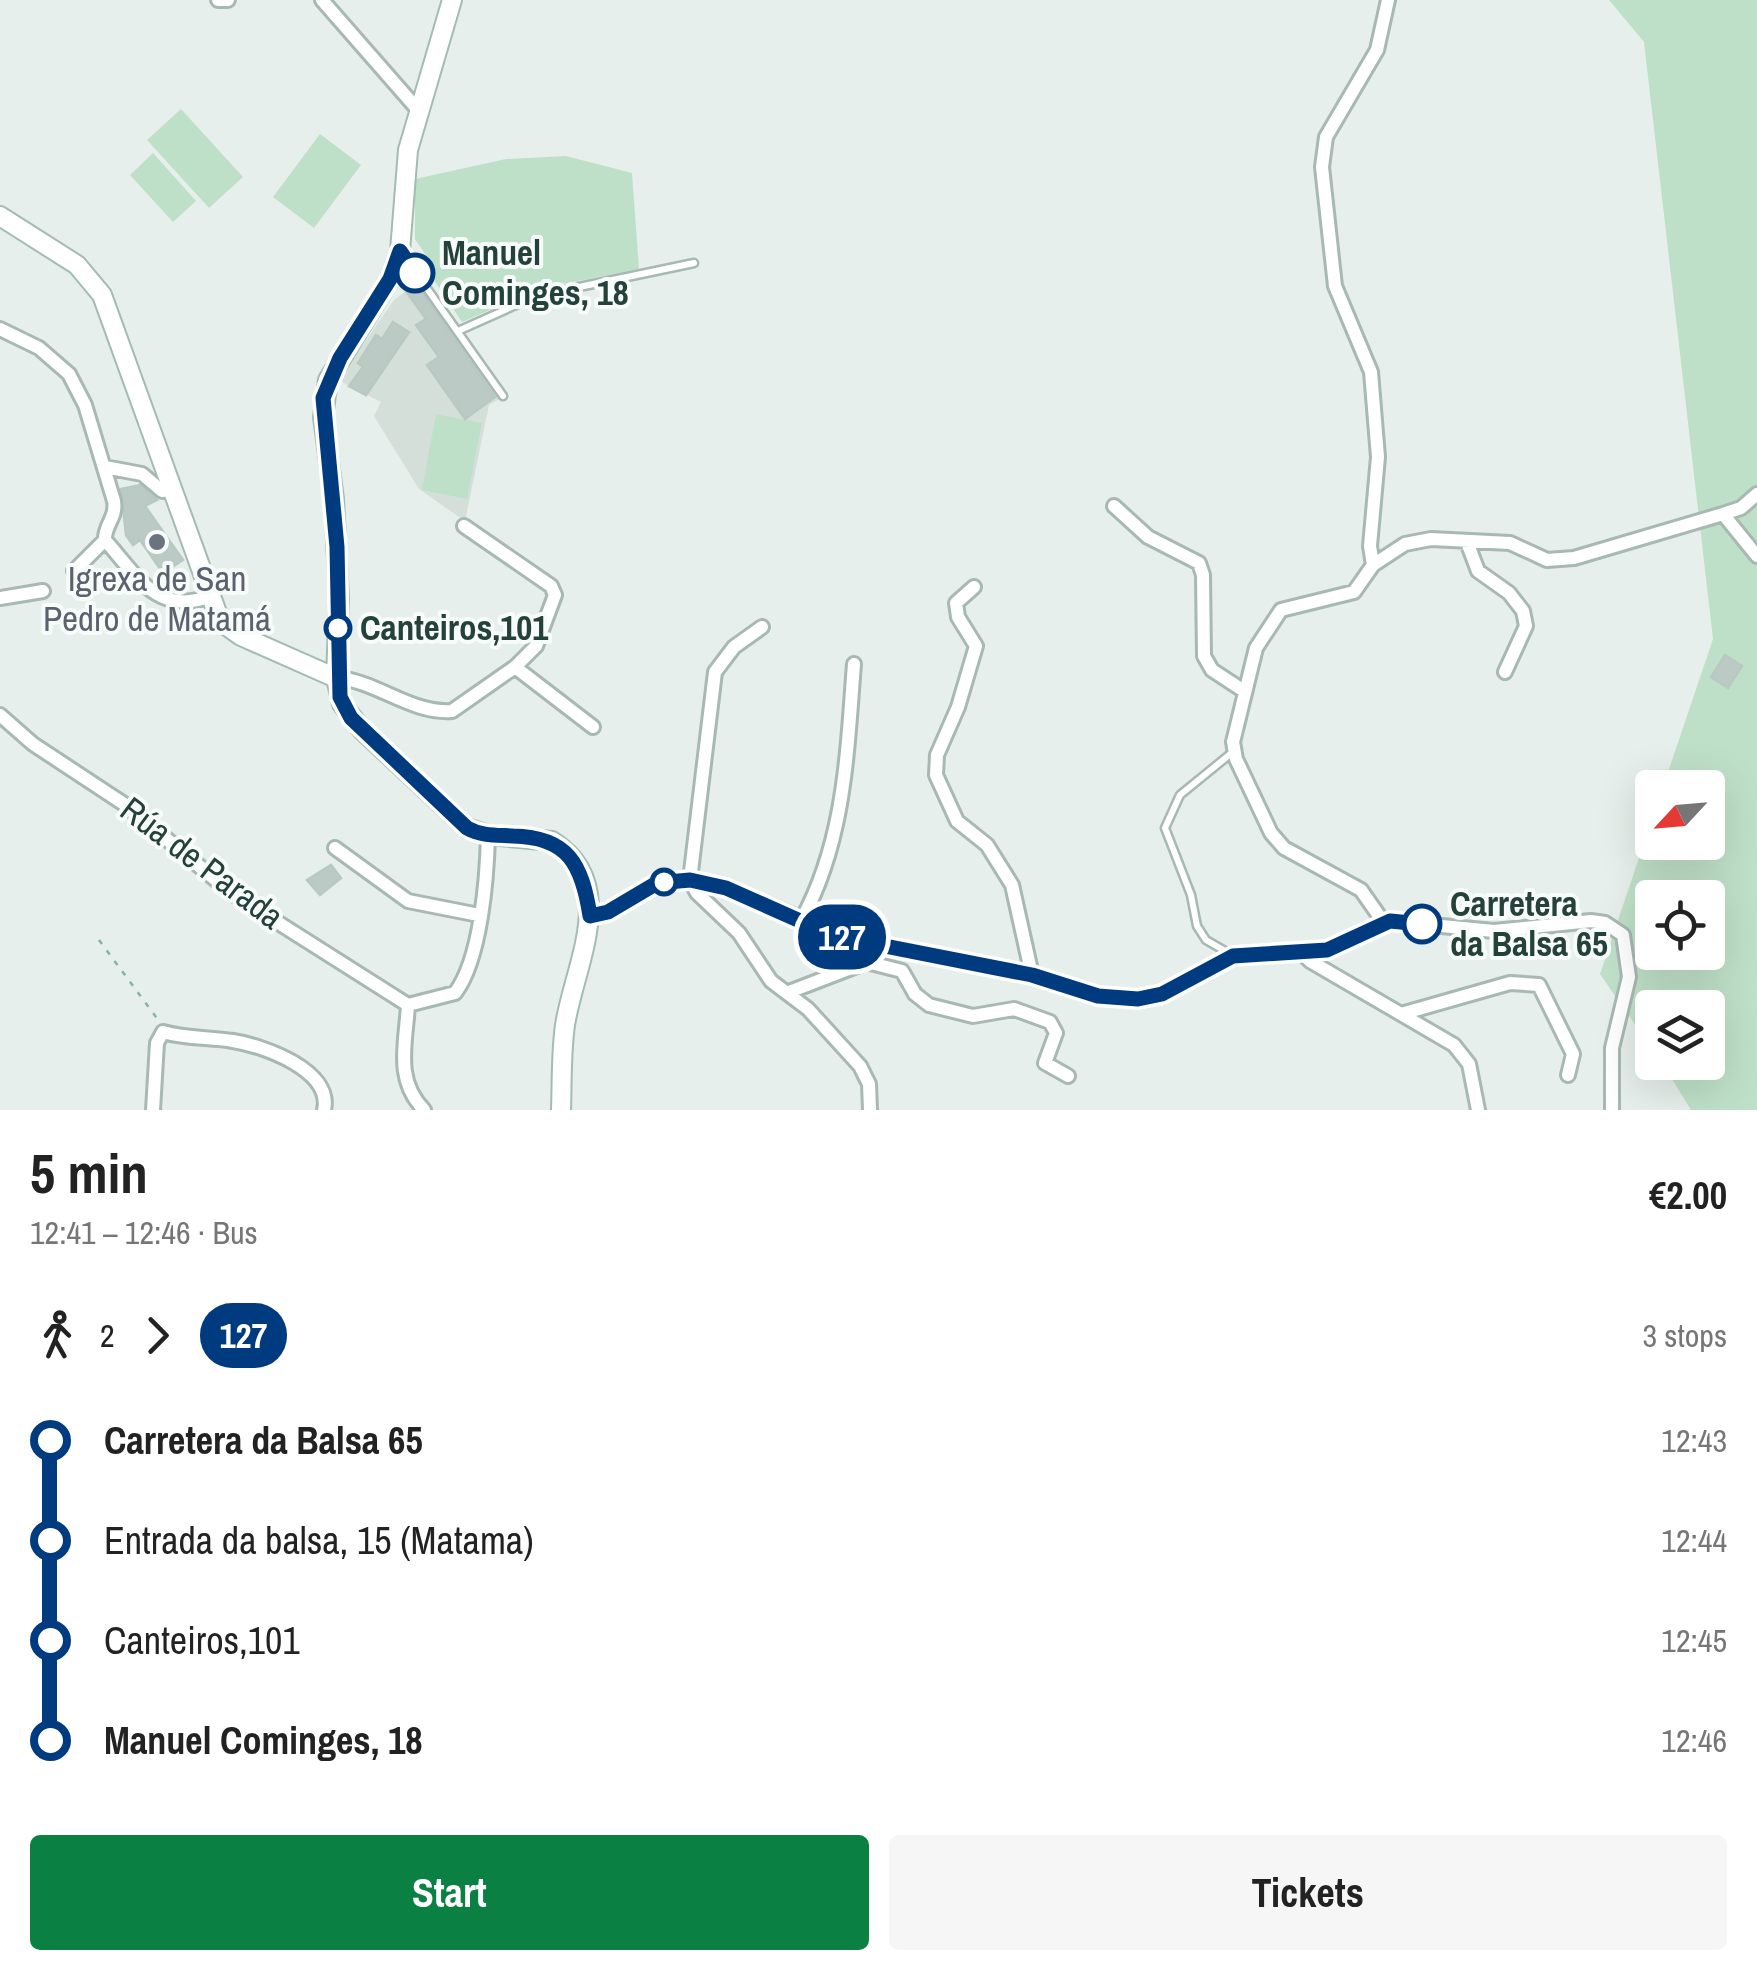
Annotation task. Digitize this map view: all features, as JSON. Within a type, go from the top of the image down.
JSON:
[{"type":"street","points":[[218,0],[228,0]]},
{"type":"street","points":[[322,0],[419,111]]},
{"type":"street","points":[[452,0],[404,173],[400,251],[390,279],[340,358],[323,398],[337,547],[336,678],[351,718],[467,828],[488,835],[529,836],[559,846],[582,878],[590,933],[566,1023],[561,1110]]},
{"type":"street","points":[[1373,566],[1370,546],[1378,458],[1371,372],[1334,286],[1322,167],[1332,122],[1377,50],[1388,0]]},
{"type":"street","points":[[0,216],[77,265],[102,295],[208,597],[228,628],[336,678],[348,679],[401,702],[452,712],[515,667],[536,646],[555,595],[551,586],[464,526]]},
{"type":"street","points":[[0,330],[39,348],[62,368],[85,405],[94,447],[105,467],[116,510],[105,530],[106,540],[163,599],[186,605],[208,597]]},
{"type":"street","points":[[105,467],[135,472],[162,491],[170,490]]},
{"type":"street","points":[[1384,923],[1361,890],[1299,857],[1271,833],[1234,751],[1256,648],[1281,610],[1354,592],[1373,566],[1405,544],[1430,539],[1510,543],[1547,560],[1574,558],[1742,508],[1757,494]]},
{"type":"street","points":[[1114,506],[1148,537],[1198,562],[1204,575],[1204,656],[1212,670],[1244,691]]},
{"type":"street","points":[[1723,514],[1757,556]]},
{"type":"street","points":[[74,571],[106,540]]},
{"type":"street","points":[[1467,542],[1478,571],[1509,593],[1524,611],[1526,626],[1505,672]]},
{"type":"street","points":[[974,587],[956,603],[958,617],[976,646],[958,707],[937,755],[936,775],[958,822],[987,844],[1012,885],[1032,975]]},
{"type":"street","points":[[0,598],[43,592]]},
{"type":"street","points":[[762,627],[734,647],[715,672],[690,880],[698,893],[739,932],[771,981],[789,992],[860,1066],[868,1084],[870,1110]]},
{"type":"street","points":[[801,921],[826,866],[837,827],[854,664]]},
{"type":"street","points":[[515,667],[593,727]]},
{"type":"street","name":"Rúa de Parada","points":[[0,715],[33,744],[124,804],[233,894],[408,1005]]},
{"type":"street","points":[[424,1110],[411,1093],[402,1060],[408,1005],[438,1000],[462,984],[488,875],[488,835]]},
{"type":"street","points":[[336,848],[408,901],[480,915]]},
{"type":"street","points":[[590,916],[608,912],[657,883],[690,880],[726,888],[834,936],[1032,975],[1098,996],[1138,999],[1162,994],[1233,956],[1337,947],[1396,920],[1494,931],[1591,920],[1618,929],[1628,943],[1630,959],[1612,1048],[1612,1110]]},
{"type":"street","points":[[892,949],[915,994],[929,1005],[972,1016],[1014,1009],[1050,1022],[1056,1033],[1045,1063],[1068,1076]]},
{"type":"street","points":[[1300,951],[1310,962],[1402,1014],[1465,1056],[1478,1110]]},
{"type":"street","points":[[789,992],[867,962],[880,962],[908,976]]},
{"type":"street","points":[[1402,1014],[1476,996],[1510,982],[1540,985],[1573,1054],[1568,1074]]},
{"type":"street","points":[[153,1110],[157,1043],[163,1032],[249,1045],[311,1073],[324,1090],[324,1110]]},
{"type":"lane","points":[[400,251],[503,396]]},
{"type":"lane","points":[[458,331],[536,296],[694,263]]},
{"type":"lane","points":[[1233,956],[1206,940],[1197,926],[1191,895],[1165,828],[1180,796],[1234,751]]},
{"type":"path","points":[[99,940],[140,990],[163,1032]]},
{"type":"shaded area","points":[[418,282],[501,398],[489,405],[465,521],[419,489],[374,416],[381,402],[338,380],[394,300]]},
{"type":"green space","points":[[1609,0],[1757,0],[1757,1110],[1691,1110],[1672,1080],[1725,1080],[1725,990],[1635,990],[1635,1024],[1600,974],[1638,860],[1725,860],[1725,770],[1669,770],[1713,639],[1644,42]]},
{"type":"green space","points":[[181,109],[243,177],[209,208],[147,140]]},
{"type":"green space","points":[[320,134],[361,165],[314,228],[273,197]]},
{"type":"green space","points":[[153,153],[196,201],[173,222],[130,175]]},
{"type":"green space","points":[[566,156],[632,173],[639,269],[542,288],[462,322],[424,265],[425,254],[415,239],[415,179],[506,159]]},
{"type":"green space","points":[[436,414],[482,423],[467,499],[422,490]]},
{"type":"building","points":[[416,284],[495,397],[465,419],[427,365],[439,357],[416,325],[426,319],[406,291]]},
{"type":"building","points":[[393,322],[409,332],[366,395],[349,386],[363,367],[358,363],[376,335],[382,339]]},
{"type":"building","name":"Igrexa de San Pedro de Matamá","points":[[140,485],[157,500],[145,506],[183,560],[163,573],[140,540],[133,545],[126,535],[121,489]]},
{"type":"building","points":[[1725,655],[1742,666],[1728,688],[1711,677]]},
{"type":"building","points":[[331,865],[341,878],[320,895],[307,880]]},
{"type":"bus line","name":"127","points":[[415,273],[400,251],[390,279],[340,358],[323,398],[337,547],[336,678],[340,697],[351,718],[467,828],[488,835],[540,838],[565,851],[582,878],[590,916],[608,912],[657,883],[690,880],[726,888],[834,936],[1032,975],[1098,996],[1138,999],[1162,994],[1215,962],[1233,956],[1252,952],[1316,952],[1337,947],[1390,921],[1422,924]]},
{"type":"place","name":"Manuel Cominges, 18","points":[[415,273]]},
{"type":"place","name":"Igrexa de San Pedro de Matamá","points":[[157,542]]},
{"type":"place","name":"Canteiros,101","points":[[338,628]]},
{"type":"place","name":"Carretera da Balsa 65","points":[[1422,924]]}]
